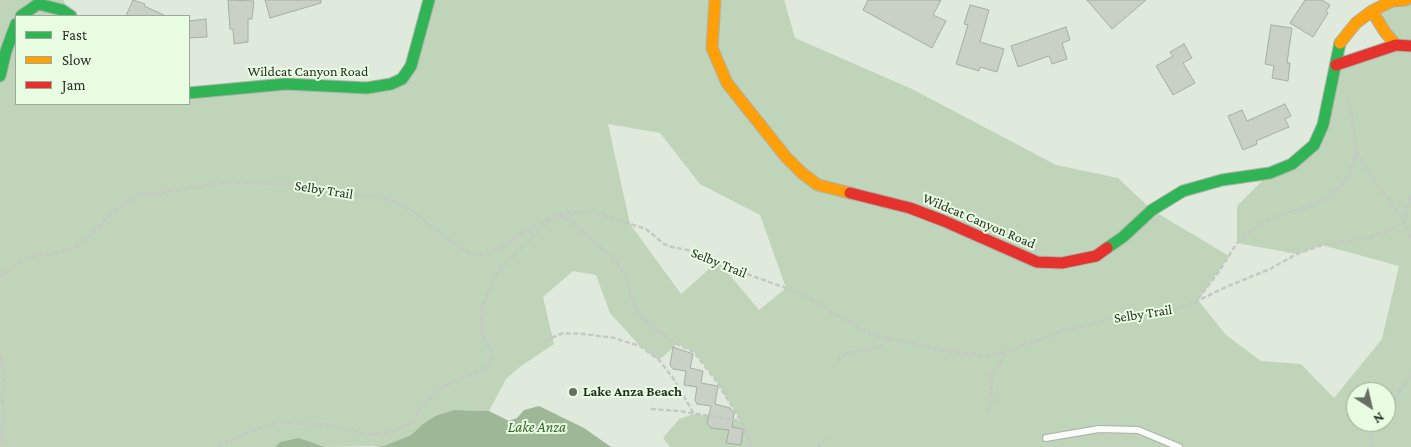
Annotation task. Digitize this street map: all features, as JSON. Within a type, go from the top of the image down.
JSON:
[{"type":"street","name":"Wildcat Canyon Road","points":[[190,93],[286,84],[367,88],[391,84],[402,79],[411,66],[429,0]]},
{"type":"street","name":"Wildcat Canyon Road","points":[[715,0],[712,48],[727,83],[786,157],[802,173],[818,185],[919,211],[1037,262],[1062,263],[1096,256],[1123,237],[1152,210],[1183,191],[1222,180],[1270,173],[1292,164],[1314,145],[1320,132],[1341,41],[1356,23],[1372,11],[1392,2],[1406,0]]},
{"type":"street","points":[[22,15],[38,4],[62,10],[70,15]]},
{"type":"street","points":[[1372,11],[1396,45]]},
{"type":"street","points":[[0,76],[6,51],[15,27]]},
{"type":"street","points":[[1336,66],[1396,45],[1411,46]]},
{"type":"lane","points":[[1046,438],[1099,429],[1138,430],[1179,447]]},
{"type":"path","points":[[1198,300],[1238,243],[1257,226],[1281,214],[1312,206],[1330,196],[1346,180],[1356,153],[1352,115],[1344,90]]},
{"type":"path","points":[[1356,153],[1404,222],[1411,238]]},
{"type":"path","name":"Selby Trail","points":[[0,277],[19,262],[38,255],[53,254],[71,248],[90,235],[130,199],[144,194],[228,182],[287,184],[335,193],[379,197],[392,201],[410,210],[457,246],[473,254],[488,254],[556,214],[588,212],[616,218],[646,229],[664,244],[693,251],[718,260],[740,272],[803,294],[832,314],[872,334],[939,350],[986,356],[1004,352],[1054,335],[1063,330],[1092,324],[1117,315],[1150,314],[1187,306],[1270,269],[1297,254],[1322,245],[1367,238],[1388,231],[1404,222]]},
{"type":"path","points":[[1404,222],[1411,195]]},
{"type":"path","points":[[217,447],[246,433],[278,422],[328,425],[370,435],[390,432],[412,423],[422,406],[435,393],[450,383],[487,368],[492,360],[491,349],[481,334],[481,312],[493,279],[504,265],[556,214],[572,223],[618,264],[626,276],[636,309],[644,320],[651,327],[677,344],[694,352],[742,421],[751,447]]},
{"type":"path","points":[[546,341],[563,333],[583,334],[614,338],[640,346],[659,360],[669,372],[694,414]]},
{"type":"path","points":[[838,361],[840,357],[846,354],[881,346],[890,339]]},
{"type":"path","points":[[988,412],[992,402],[991,375],[1002,360],[1004,352]]},
{"type":"path","points":[[0,356],[5,381],[2,396],[4,415],[0,445]]},
{"type":"path","points":[[1396,397],[1411,374]]},
{"type":"path","points":[[651,409],[742,421]]},
{"type":"path","points":[[1372,432],[1370,434],[1372,447]]},
{"type":"path","points":[[818,447],[827,436]]},
{"type":"shaded area","points":[[0,0],[64,0],[66,8],[74,15],[15,15],[15,105],[190,105],[190,93],[402,79],[429,0],[784,0],[795,38],[912,89],[1056,165],[1118,178],[1152,210],[1229,256],[1198,300],[1226,335],[1261,361],[1301,364],[1334,398],[1346,383],[1346,432],[1396,432],[1396,382],[1347,382],[1382,339],[1399,266],[1322,245],[1297,254],[1237,243],[1237,206],[1270,173],[1314,145],[1336,65],[1395,45],[1372,11],[1411,0],[1411,447],[670,447],[663,438],[679,419],[694,414],[741,421],[715,379],[694,352],[677,344],[659,360],[640,346],[610,313],[596,275],[573,271],[543,297],[554,344],[521,366],[506,379],[489,411],[454,410],[435,416],[411,435],[384,446],[324,447],[298,438],[280,442],[275,447],[0,447]],"holes":[[[608,124],[660,133],[700,184],[760,215],[786,288],[759,310],[718,261],[681,294],[630,224]]]},
{"type":"water","name":"Lake Anza","points":[[539,406],[584,428],[611,447],[373,447],[384,446],[411,435],[435,416],[454,410],[489,411],[509,421],[517,418],[524,410]]},
{"type":"water","points":[[298,438],[324,447],[275,447],[280,442]]},
{"type":"building","points":[[133,0],[145,4],[144,6],[164,15],[126,15]]},
{"type":"building","points":[[228,0],[254,1],[252,19],[248,19],[248,42],[234,44],[233,29],[230,29]]},
{"type":"building","points":[[265,0],[321,0],[321,3],[270,18]]},
{"type":"building","points":[[868,0],[941,0],[933,15],[946,21],[932,48],[863,10]]},
{"type":"building","points":[[1087,0],[1146,0],[1112,29]]},
{"type":"building","points":[[1305,0],[1322,0],[1330,5],[1326,12],[1328,13],[1313,37],[1290,23]]},
{"type":"building","points":[[970,5],[989,10],[980,42],[1004,49],[997,72],[980,67],[979,71],[956,64],[968,25],[964,24]]},
{"type":"building","points":[[206,19],[207,37],[190,38],[190,21]]},
{"type":"building","points":[[1271,25],[1292,28],[1287,63],[1290,63],[1288,81],[1272,78],[1274,66],[1265,64]]},
{"type":"building","points":[[1066,27],[1070,40],[1062,43],[1067,59],[1052,64],[1049,56],[1018,67],[1011,46]]},
{"type":"building","points":[[1184,44],[1192,58],[1183,63],[1195,83],[1173,95],[1156,66],[1173,56],[1170,52]]},
{"type":"building","points":[[1285,104],[1291,116],[1285,119],[1289,127],[1256,141],[1257,144],[1243,150],[1228,116],[1242,110],[1247,121]]},
{"type":"building","points":[[673,347],[693,354],[690,368],[703,371],[701,383],[718,386],[715,404],[730,408],[734,413],[732,427],[743,429],[741,445],[726,443],[729,430],[711,428],[707,423],[711,406],[697,404],[695,400],[697,387],[684,385],[686,371],[673,369],[670,365]]},
{"type":"traffic: fast","points":[[190,93],[286,84],[367,88],[391,84],[402,79],[411,66],[429,0]]},
{"type":"traffic: fast","points":[[22,15],[38,4],[62,10],[70,15]]},
{"type":"traffic: fast","points":[[0,76],[6,51],[15,27]]},
{"type":"traffic: fast","points":[[1107,248],[1123,237],[1152,210],[1183,191],[1222,180],[1270,173],[1292,164],[1314,145],[1323,125],[1340,43]]},
{"type":"traffic: slow","points":[[715,0],[712,48],[727,83],[786,157],[802,173],[818,185],[850,193]]},
{"type":"traffic: slow","points":[[1340,43],[1356,23],[1372,11],[1392,1],[1406,0]]},
{"type":"traffic: slow","points":[[1372,11],[1396,45]]},
{"type":"traffic: jam","points":[[1336,65],[1396,45],[1411,46]]},
{"type":"traffic: jam","points":[[850,193],[910,208],[1037,262],[1062,263],[1096,256],[1107,248]]},
{"type":"place","name":"Lake Anza Beach","points":[[573,392]]}]
